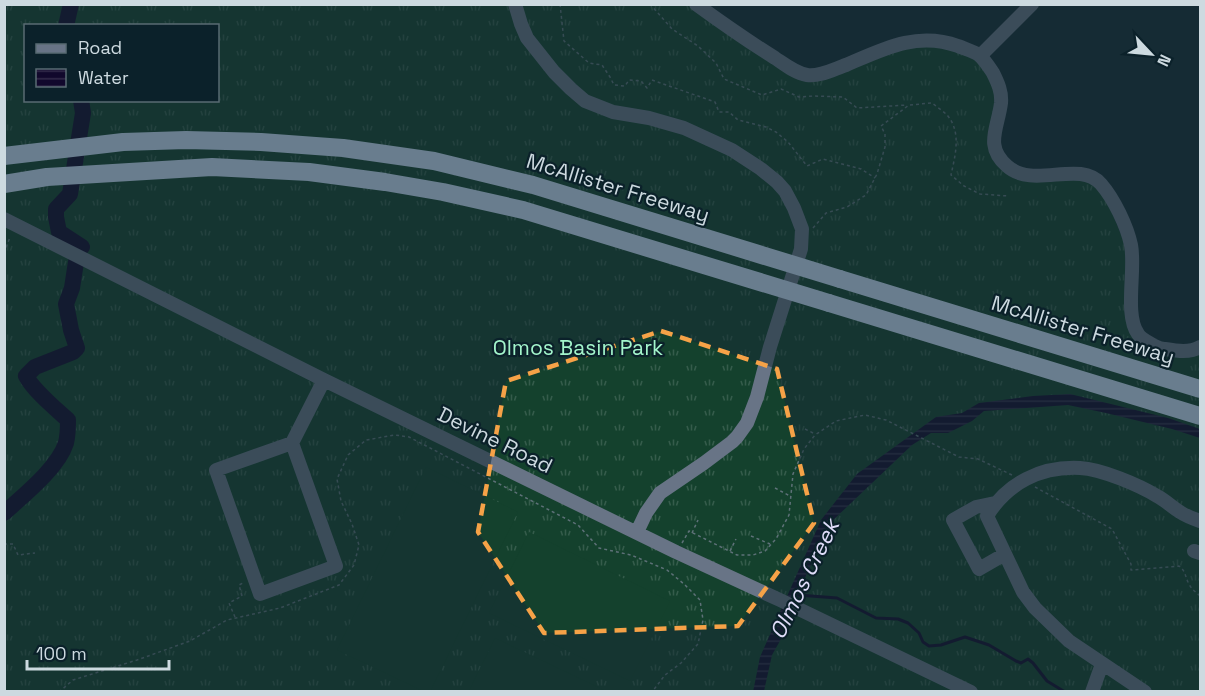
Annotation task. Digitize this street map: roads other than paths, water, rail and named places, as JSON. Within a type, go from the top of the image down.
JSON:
[{"type":"highway","name":"McAllister Freeway","points":[[4,156],[123,142],[186,140],[261,142],[343,148],[434,161],[533,185],[1200,389]]},
{"type":"highway","points":[[4,184],[47,177],[212,167],[309,172],[443,192],[523,210],[1200,416]]},
{"type":"street","points":[[515,4],[527,38],[554,72],[585,100],[613,112],[649,118],[684,128],[732,150],[761,169],[785,191],[802,229],[801,249],[747,423],[732,442],[660,494],[646,513],[637,532]]},
{"type":"street","points":[[696,4],[795,71],[808,75],[829,72],[894,45],[913,40],[944,42],[980,56],[991,70],[999,86],[1001,102],[994,132],[997,157],[1008,168],[1023,175],[1051,176],[1067,173],[1085,175],[1100,183],[1124,224],[1131,246],[1132,318],[1138,334],[1161,349],[1183,351],[1198,349],[1200,346]]},
{"type":"street","points":[[980,56],[1032,4]]},
{"type":"street","name":"Devine Road","points":[[10,222],[324,380],[676,552],[971,692]]},
{"type":"street","points":[[292,443],[336,566],[260,594],[216,470],[292,443],[324,380]]},
{"type":"street","points":[[1145,692],[1069,641],[1035,608],[1023,592],[987,516],[995,503],[1023,480],[1065,468],[1082,468],[1111,475],[1143,489],[1158,496],[1182,514],[1200,521]]},
{"type":"street","points":[[995,503],[976,507],[953,520],[979,568],[1005,554]]},
{"type":"street","points":[[1092,692],[1102,664]]},
{"type":"water","name":"Olmos Creek","points":[[1070,394],[1168,418],[1200,429],[1200,438],[1172,429],[1068,405],[984,411],[972,421],[948,433],[931,433],[912,445],[830,523],[804,580],[794,616],[772,655],[764,691],[753,692],[760,657],[821,520],[857,474],[936,417],[962,413],[979,403]]},
{"type":"waterway","points":[[66,24],[71,4]]},
{"type":"waterway","points":[[81,102],[83,113],[70,194],[56,209],[56,217],[59,232],[82,247]]},
{"type":"waterway","points":[[4,513],[56,462],[66,443],[68,420],[39,393],[26,376],[35,367],[73,352],[77,348],[66,304],[72,288],[76,262]]},
{"type":"waterway","name":"Olmos Creek","points":[[798,595],[837,598],[876,618],[898,619],[908,623],[929,646],[941,645],[965,637],[989,645],[1021,663],[1028,659],[1047,681],[1065,692]]},
{"type":"park label","name":"Olmos Basin Park","points":[[578,348]]}]
